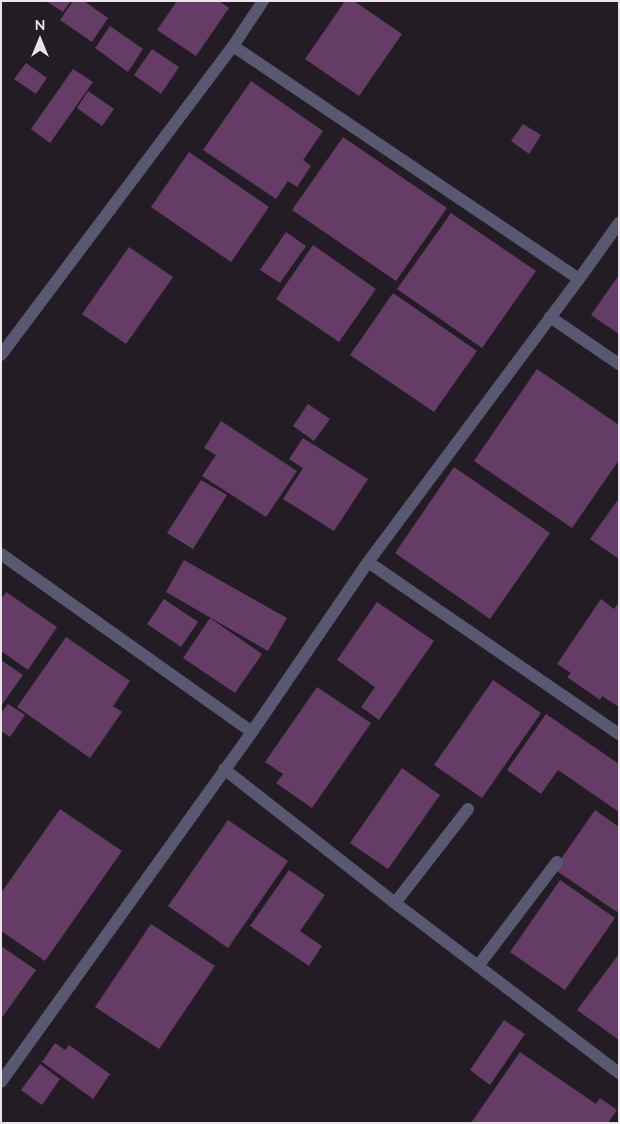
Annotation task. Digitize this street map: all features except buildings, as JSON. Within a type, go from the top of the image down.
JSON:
[{"type":"street","points":[[1,355],[233,46],[263,1]]},
{"type":"street","points":[[233,46],[579,279]]},
{"type":"street","points":[[2,1081],[252,732],[368,562],[619,223]]},
{"type":"street","points":[[550,317],[619,364]]},
{"type":"street","points":[[1,554],[252,732]]},
{"type":"street","points":[[368,562],[619,734]]},
{"type":"street","points":[[224,769],[619,1073]]},
{"type":"street","points":[[396,903],[468,809]]},
{"type":"street","points":[[478,966],[557,862]]}]
